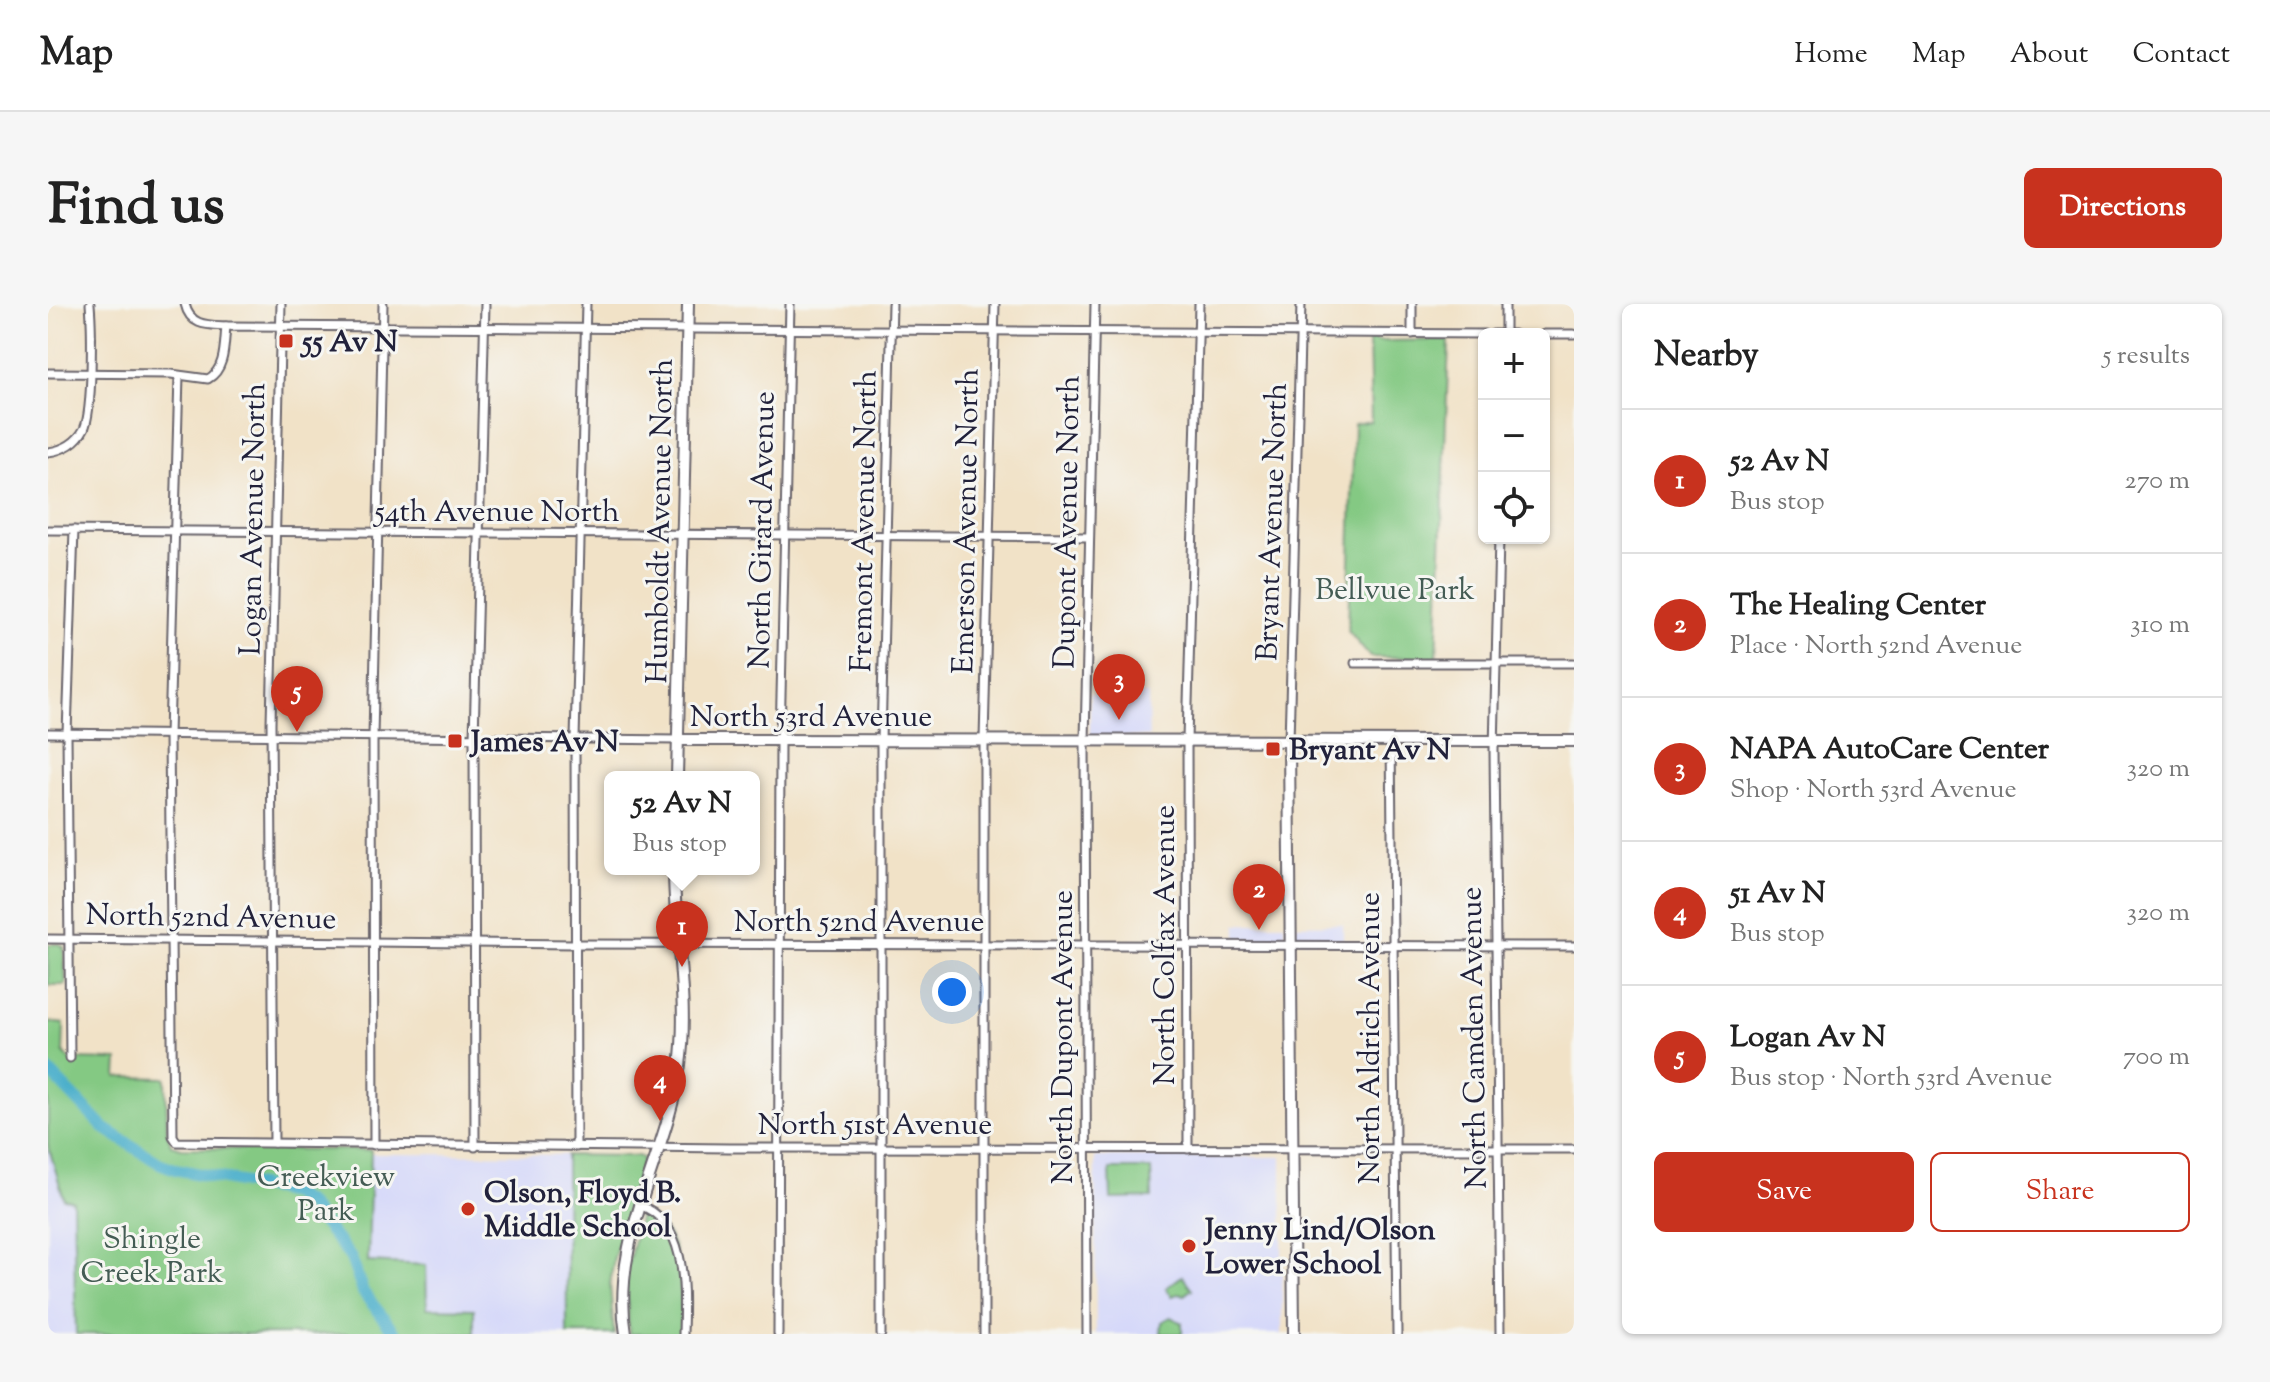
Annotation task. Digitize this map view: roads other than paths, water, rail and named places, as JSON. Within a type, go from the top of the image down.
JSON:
[{"type":"street","points":[[48,452],[67,446],[82,432],[88,413],[90,304]]},
{"type":"street","points":[[185,304],[194,322],[226,326],[1478,334]]},
{"type":"street","name":"Logan Avenue North","points":[[274,1143],[272,736],[281,304]]},
{"type":"street","points":[[374,1145],[373,737],[383,304]]},
{"type":"street","points":[[475,1147],[474,738],[485,304]]},
{"type":"street","points":[[576,1147],[575,740],[586,304]]},
{"type":"street","name":"Humboldt Avenue North","points":[[677,771],[688,304]]},
{"type":"street","name":"North Girard Avenue","points":[[778,1334],[780,739],[790,304]]},
{"type":"street","name":"Fremont Avenue North","points":[[881,1334],[881,740],[892,304]]},
{"type":"street","name":"Emerson Avenue North","points":[[984,1334],[984,740],[995,304]]},
{"type":"street","name":"Dupont Avenue North","points":[[1085,740],[1095,304]]},
{"type":"street","name":"North Colfax Avenue","points":[[1188,1149],[1187,740],[1199,304]]},
{"type":"street","name":"Bryant Avenue North","points":[[1289,741],[1301,304]]},
{"type":"street","points":[[1412,304],[1412,334]]},
{"type":"street","points":[[1505,304],[1505,328]]},
{"type":"street","points":[[48,373],[179,376],[202,380],[218,371],[226,326]]},
{"type":"street","points":[[1550,334],[1574,334]]},
{"type":"street","points":[[170,940],[169,735],[179,376]]},
{"type":"street","name":"54th Avenue North","points":[[48,530],[1089,537]]},
{"type":"street","points":[[70,1058],[67,733],[74,530]]},
{"type":"street","name":"North Camden Avenue","points":[[1499,544],[1495,742],[1500,1334]]},
{"type":"street","points":[[1355,663],[1574,663]]},
{"type":"street","name":"North 53rd Avenue","points":[[48,733],[575,740],[1574,741]]},
{"type":"street","name":"North Dupont Avenue","points":[[1085,740],[1087,1334]]},
{"type":"street","points":[[1289,741],[1294,1334]]},
{"type":"street","name":"North Aldrich Avenue","points":[[1391,741],[1397,1334]]},
{"type":"street","points":[[626,1334],[622,1294],[624,1271],[639,1205],[675,1095],[680,1065],[683,1002],[674,875]]},
{"type":"street","name":"North 52nd Avenue","points":[[48,939],[474,944],[1574,946]]},
{"type":"street","name":"North 51st Avenue","points":[[170,940],[173,1136],[177,1142],[779,1149],[1574,1149]]},
{"type":"street","points":[[639,1205],[648,1208],[660,1220],[671,1233],[678,1249],[683,1334]]},
{"type":"waterway","points":[[48,1070],[104,1128],[159,1163],[274,1189],[292,1194],[307,1203],[351,1258],[363,1292],[396,1334]]},
{"type":"place","name":"55 Av N","points":[[286,341]]},
{"type":"place","name":"NAPA AutoCare Center","points":[[1119,720]]},
{"type":"place","name":"Logan Av N","points":[[297,732]]},
{"type":"place","name":"James Av N","points":[[455,741]]},
{"type":"place","name":"Bryant Av N","points":[[1273,749]]},
{"type":"place","name":"The Healing Center","points":[[1259,930]]},
{"type":"place","name":"52 Av N","points":[[682,967]]},
{"type":"place","name":"51 Av N","points":[[660,1121]]},
{"type":"place","name":"Olson, Floyd B. Middle School","points":[[468,1209]]},
{"type":"place","name":"Jenny Lind/Olson Lower School","points":[[1189,1246]]},
{"type":"park label","name":"Bellvue Park","points":[[1395,589]]},
{"type":"park label","name":"Creekview Park","points":[[326,1193]]},
{"type":"park label","name":"Shingle Creek Park","points":[[152,1255]]}]
